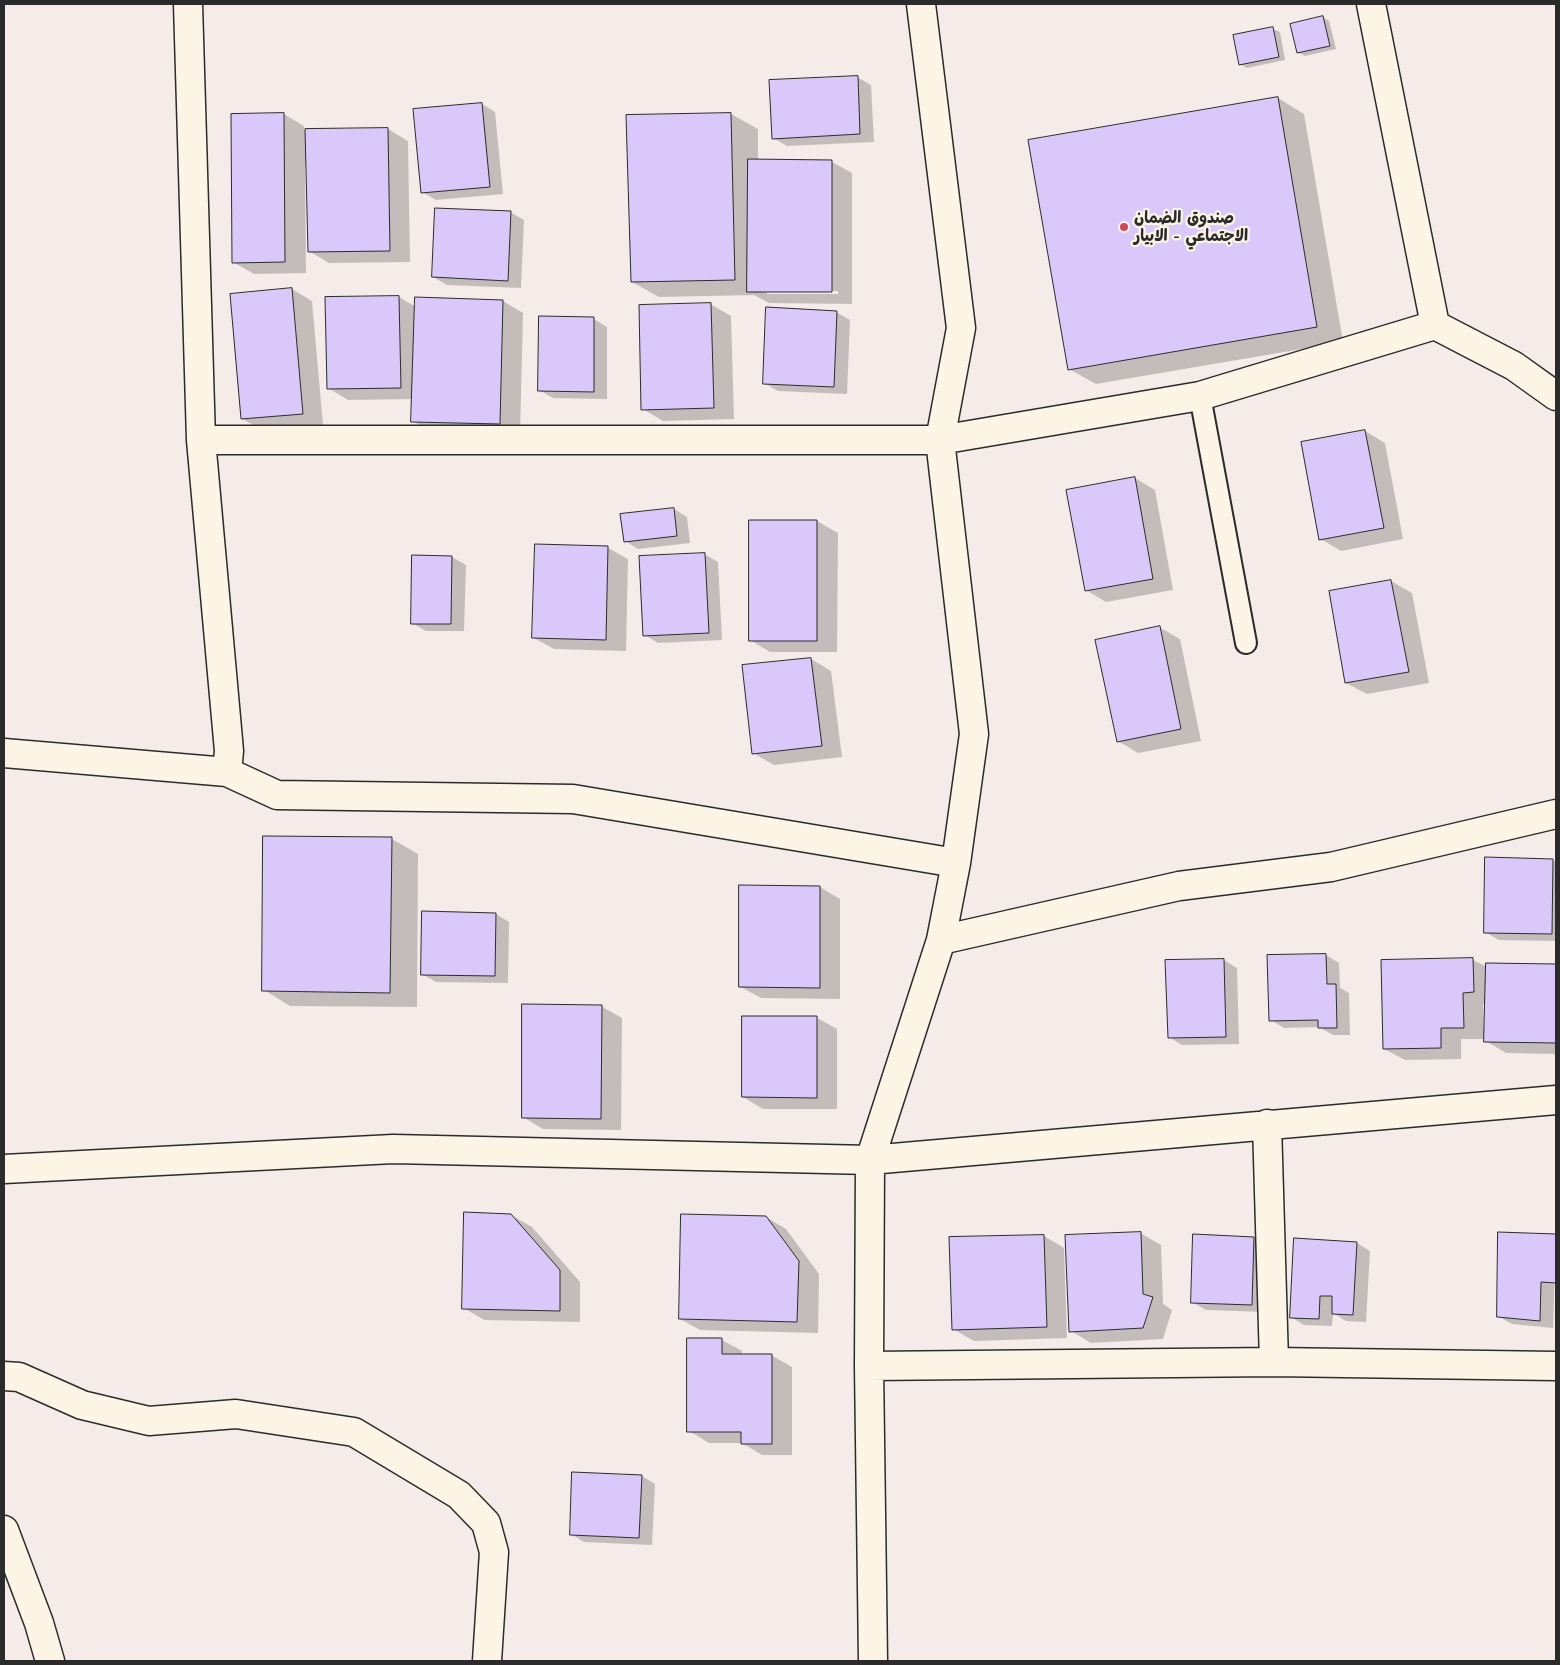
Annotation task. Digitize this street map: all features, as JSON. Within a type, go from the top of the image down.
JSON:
[{"type":"street","points":[[188,4],[201,440],[229,751],[227,772]]},
{"type":"street","points":[[873,1661],[869,1366],[870,1160],[941,940],[956,863],[974,734],[940,440],[961,328],[921,4]]},
{"type":"street","points":[[1371,4],[1436,325]]},
{"type":"street","points":[[201,440],[940,440],[1200,396],[1436,325],[1514,366],[1556,396]]},
{"type":"street","points":[[4,753],[227,772],[277,795],[573,799],[956,863]]},
{"type":"street","points":[[941,940],[1179,886],[1331,867],[1556,814]]},
{"type":"street","points":[[4,1169],[393,1148],[870,1160],[1556,1100]]},
{"type":"street","points":[[1267,1124],[1274,1362]]},
{"type":"street","points":[[869,1366],[1274,1362],[1556,1366]]},
{"type":"street","points":[[4,1376],[19,1377],[82,1405],[149,1421],[236,1414],[354,1432],[460,1494],[486,1523],[494,1552],[487,1661]]},
{"type":"street","points":[[4,1530],[39,1623],[50,1661]]},
{"type":"lane","points":[[1200,396],[1246,643]]},
{"type":"building","points":[[1323,16],[1330,46],[1297,53],[1290,24]]},
{"type":"building","points":[[1273,27],[1279,57],[1239,65],[1233,35]]},
{"type":"building","points":[[858,76],[860,134],[772,139],[769,80]]},
{"type":"building","points":[[1278,97],[1317,327],[1068,370],[1028,140]]},
{"type":"building","points":[[482,103],[490,187],[421,193],[413,109]]},
{"type":"building","points":[[284,113],[285,262],[232,263],[231,114]]},
{"type":"building","points":[[731,113],[735,280],[631,282],[626,115]]},
{"type":"building","points":[[388,128],[390,251],[308,252],[305,129]]},
{"type":"building","points":[[748,159],[832,160],[832,292],[747,292]]},
{"type":"building","points":[[435,208],[511,211],[508,281],[432,277]]},
{"type":"building","points":[[292,288],[303,414],[241,419],[230,294]]},
{"type":"building","points":[[399,296],[401,388],[327,389],[325,297]]},
{"type":"building","points":[[415,297],[503,300],[500,424],[411,422]]},
{"type":"building","points":[[711,303],[714,408],[641,410],[639,305]]},
{"type":"building","points":[[766,307],[837,311],[834,387],[763,384]]},
{"type":"building","points":[[539,316],[594,317],[594,392],[538,391]]},
{"type":"building","points":[[1365,430],[1384,528],[1319,540],[1301,442]]},
{"type":"building","points":[[1135,477],[1153,579],[1085,591],[1066,490]]},
{"type":"building","points":[[674,508],[677,536],[624,542],[620,514]]},
{"type":"building","points":[[749,520],[817,520],[817,641],[749,641]]},
{"type":"building","points":[[535,544],[608,546],[606,640],[532,638]]},
{"type":"building","points":[[705,553],[709,633],[643,636],[639,556]]},
{"type":"building","points":[[412,555],[452,556],[451,624],[411,624]]},
{"type":"building","points":[[1391,580],[1409,672],[1345,683],[1329,591]]},
{"type":"building","points":[[1160,626],[1181,729],[1117,742],[1095,640]]},
{"type":"building","points":[[811,658],[822,746],[752,754],[742,665]]},
{"type":"building","points":[[263,836],[392,837],[390,993],[262,991]]},
{"type":"building","points":[[1485,857],[1553,859],[1552,934],[1484,933]]},
{"type":"building","points":[[739,885],[820,886],[820,988],[739,987]]},
{"type":"building","points":[[422,911],[496,913],[495,976],[421,975]]},
{"type":"building","points":[[1326,954],[1327,984],[1336,984],[1337,1028],[1318,1028],[1318,1020],[1269,1021],[1267,955]]},
{"type":"building","points":[[1473,958],[1474,992],[1463,993],[1464,1028],[1441,1028],[1441,1048],[1383,1049],[1381,960]]},
{"type":"building","points":[[1224,959],[1226,1037],[1168,1038],[1165,960]]},
{"type":"building","points":[[1486,963],[1556,964],[1556,1043],[1484,1042]]},
{"type":"building","points":[[522,1004],[602,1005],[601,1119],[522,1118]]},
{"type":"building","points":[[742,1016],[817,1016],[817,1098],[742,1097]]},
{"type":"building","points":[[464,1212],[511,1214],[560,1270],[560,1311],[462,1309]]},
{"type":"building","points":[[681,1214],[766,1216],[799,1261],[797,1322],[679,1319]]},
{"type":"building","points":[[1141,1232],[1143,1294],[1153,1297],[1143,1328],[1069,1332],[1065,1235]]},
{"type":"building","points":[[1498,1232],[1556,1234],[1556,1283],[1541,1282],[1540,1321],[1497,1317]]},
{"type":"building","points":[[1193,1234],[1254,1237],[1252,1305],[1191,1303]]},
{"type":"building","points":[[1044,1235],[1047,1327],[952,1330],[949,1237]]},
{"type":"building","points":[[1294,1238],[1357,1242],[1353,1315],[1332,1314],[1332,1296],[1320,1296],[1319,1319],[1290,1318]]},
{"type":"building","points":[[687,1338],[722,1338],[722,1354],[772,1354],[772,1444],[741,1444],[741,1432],[687,1432]]},
{"type":"building","points":[[572,1472],[642,1475],[639,1538],[570,1535]]},
{"type":"place","name":"صندوق الضمان الاجتماعي - الابيار","points":[[1124,227]]}]
